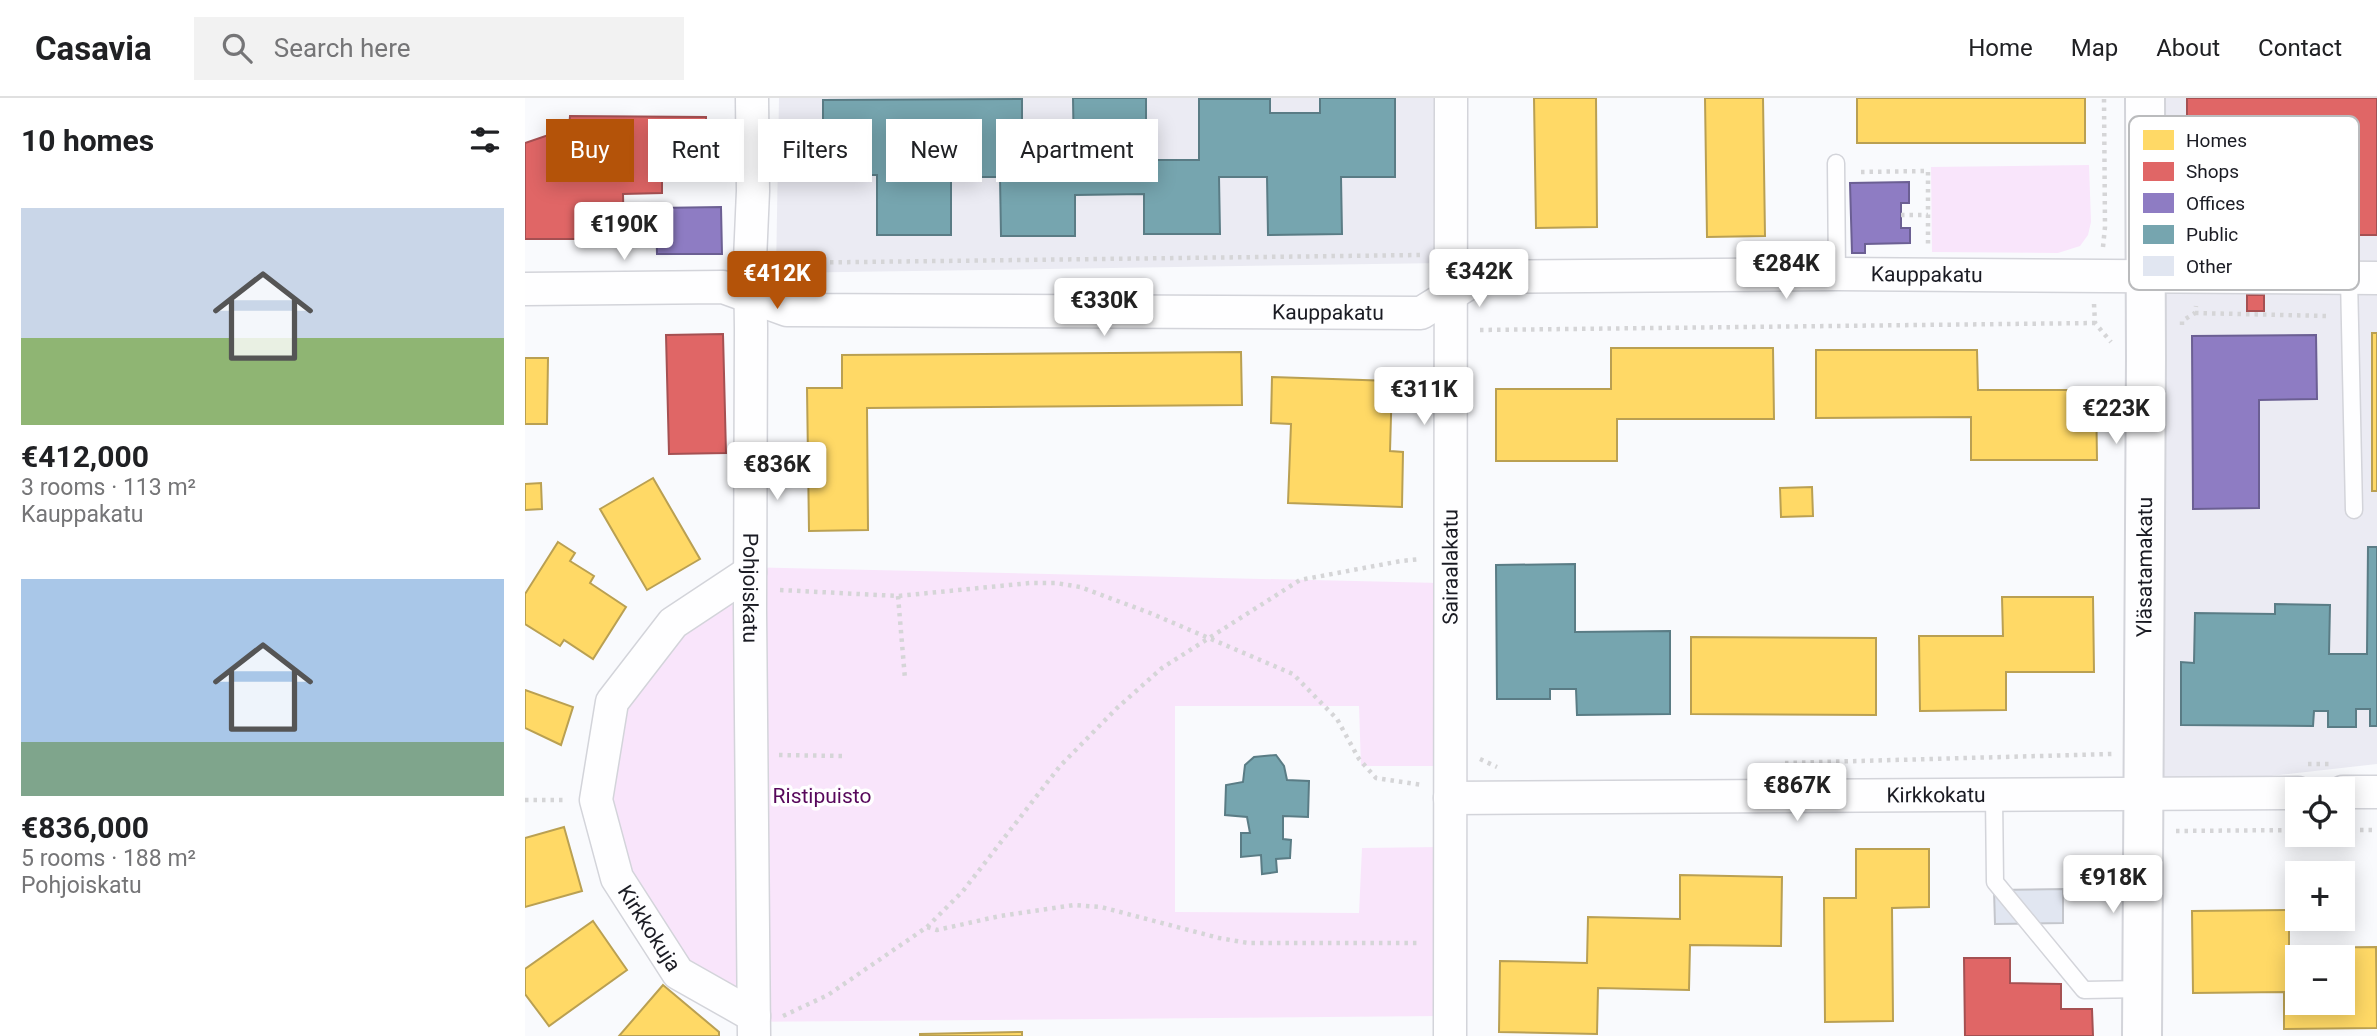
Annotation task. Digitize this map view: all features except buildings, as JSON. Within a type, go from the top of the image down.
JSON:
[{"type":"main road","name":"Yläsatamakatu","points":[[2144,98],[2144,116]]},
{"type":"main road","name":"Yläsatamakatu","points":[[2142,1036],[2146,290]]},
{"type":"street","name":"Pohjoiskatu","points":[[752,98],[750,572],[754,1026]]},
{"type":"street","name":"Sairaalakatu","points":[[1450,1036],[1436,792],[1449,297],[1451,98]]},
{"type":"street","name":"Kauppakatu","points":[[525,289],[723,287],[787,310],[1421,313],[1479,277],[1837,274],[2129,276]]},
{"type":"street","name":"Kirkkokuja","points":[[750,572],[673,623],[612,702],[596,800],[617,878],[678,973],[754,1026]]},
{"type":"street","name":"Kirkkokatu","points":[[1436,792],[1994,796],[2285,793]]},
{"type":"street","points":[[2355,792],[2377,792]]},
{"type":"lane","points":[[1836,163],[1837,274]]},
{"type":"lane","points":[[2354,510],[2350,316],[2359,290]]},
{"type":"lane","points":[[1994,796],[1995,882],[2084,990],[2143,989]]},
{"type":"path","points":[[2104,98],[2105,227]]},
{"type":"path","points":[[1861,172],[1928,171],[1929,250]]},
{"type":"path","points":[[1901,215],[1928,215]]},
{"type":"path","points":[[2093,275],[2095,323],[2110,340],[2113,349]]},
{"type":"path","points":[[2195,313],[2350,316]]},
{"type":"path","points":[[754,1026],[789,1015],[818,1000],[927,927],[963,891],[1060,766],[1162,667],[1300,580],[1422,559]]},
{"type":"path","points":[[779,590],[898,596],[1056,583],[1103,594],[1293,674],[1337,719],[1359,759],[1376,778],[1436,792]]},
{"type":"path","points":[[898,596],[905,679]]},
{"type":"path","points":[[1783,763],[2117,754]]},
{"type":"path","points":[[778,755],[846,756]]},
{"type":"path","points":[[1477,758],[1505,770]]},
{"type":"path","points":[[525,800],[596,800]]},
{"type":"path","points":[[2175,831],[2285,830]]},
{"type":"path","points":[[2355,830],[2377,830]]},
{"type":"path","points":[[927,927],[937,930],[1000,916],[1074,905],[1101,907],[1248,943],[1423,943]]},
{"type":"shaded area","points":[[779,98],[1445,98],[1444,263],[776,273],[778,182],[872,182],[872,119],[779,119]]},
{"type":"shaded area","points":[[2156,98],[2377,98],[2377,764],[2153,789],[2155,290],[2359,290],[2359,116],[2156,116]]},
{"type":"green space","points":[[2089,165],[2091,222],[2088,235],[2080,246],[2058,253],[1932,252],[1931,167]]},
{"type":"green space","name":"Ristipuisto","points":[[743,567],[1440,583],[1441,766],[1361,766],[1359,706],[1175,706],[1175,912],[1359,913],[1362,848],[1440,847],[1440,1016],[743,1022],[607,883],[581,802],[603,702]]}]
